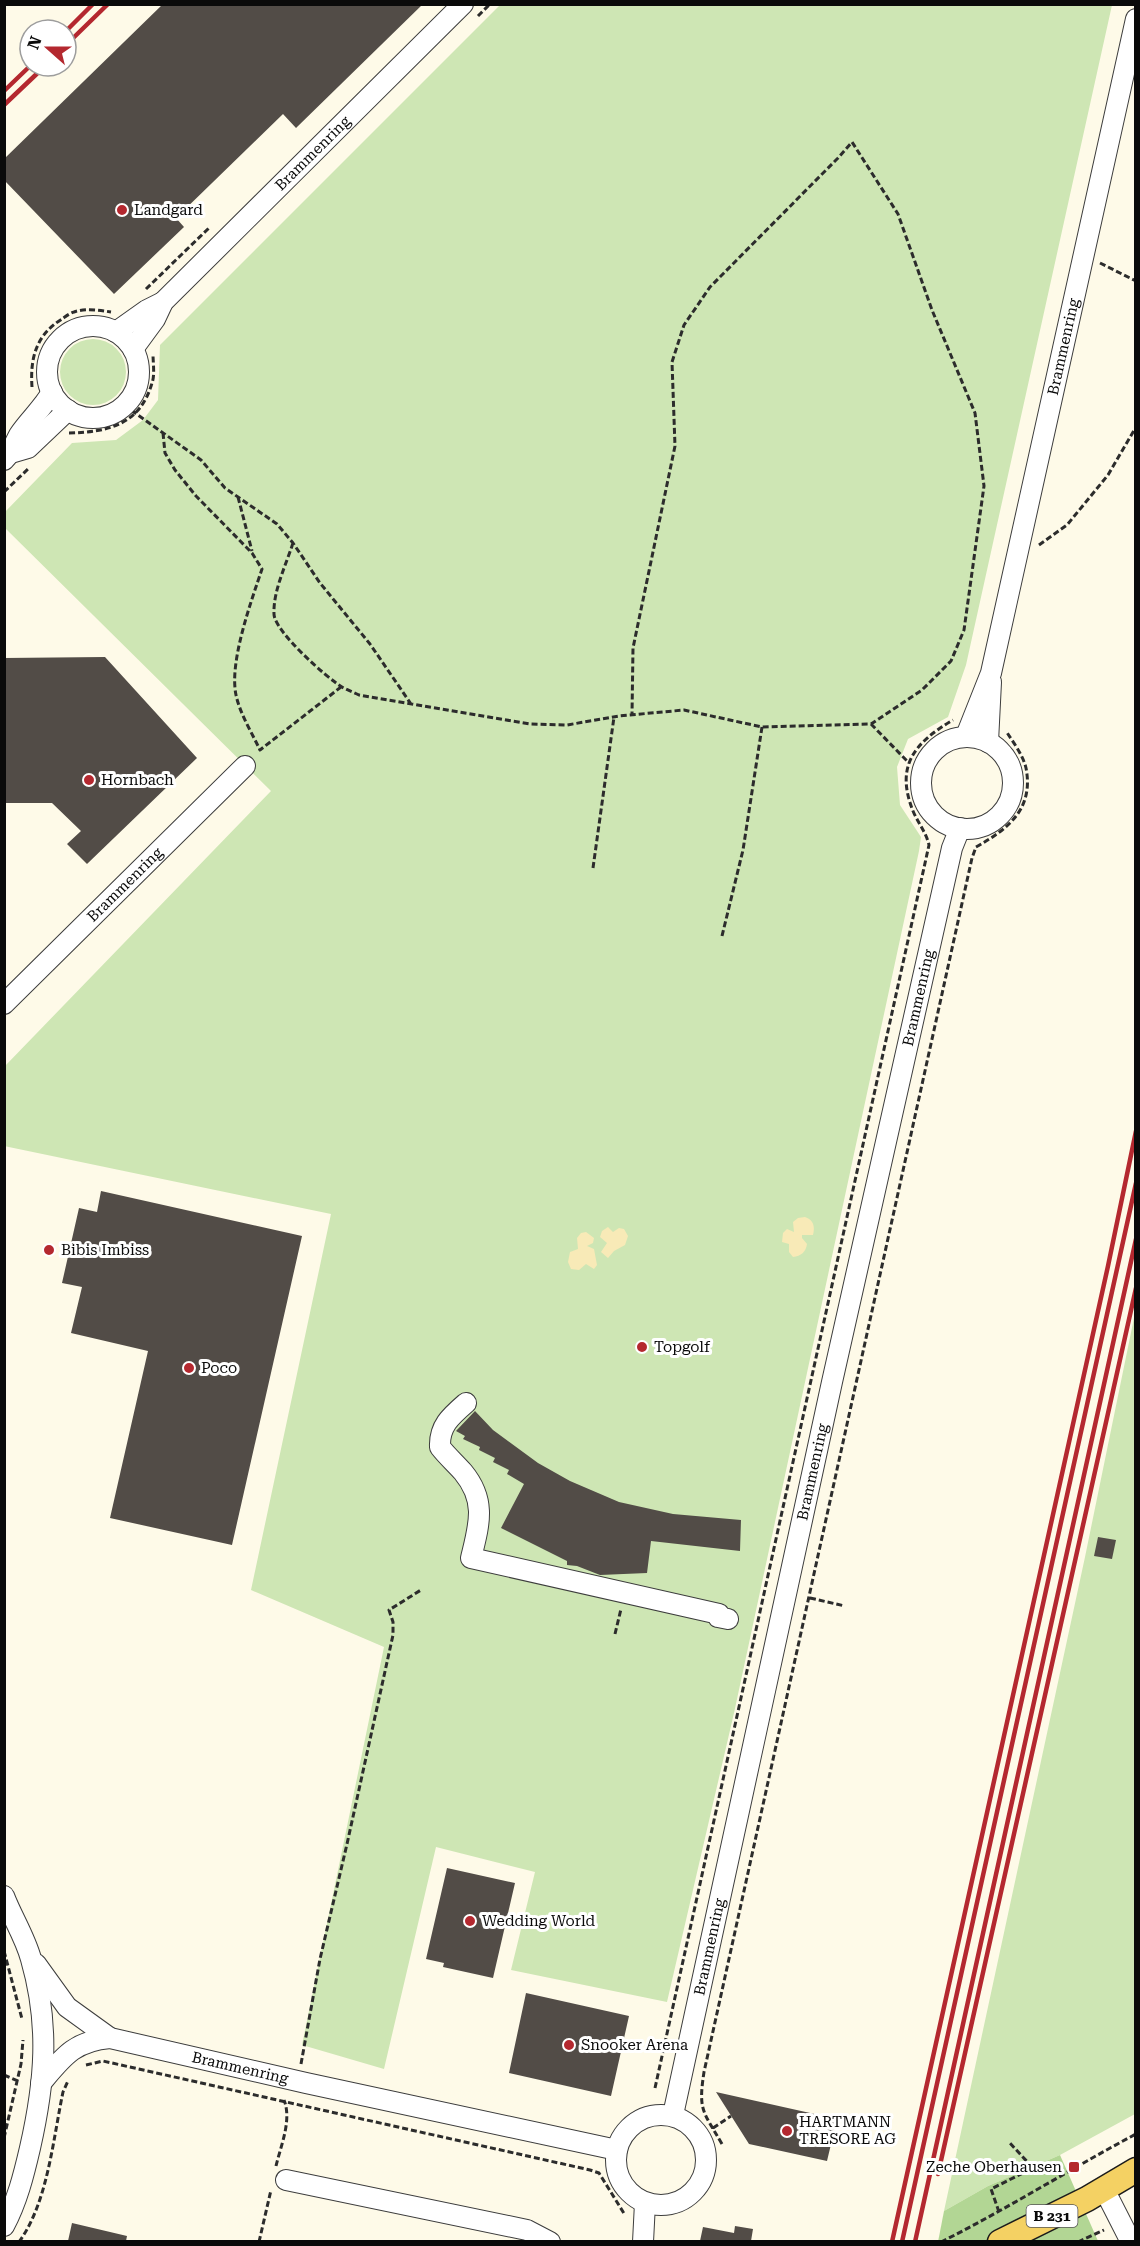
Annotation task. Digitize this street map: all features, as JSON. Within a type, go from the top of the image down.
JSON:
[{"type":"main road","name":"B 231","points":[[1000,2241],[1087,2199],[1136,2170]]},
{"type":"street","name":"Brammenring","points":[[115,322],[163,302],[468,13]]},
{"type":"street","name":"Brammenring","points":[[966,736],[991,673],[1136,19]]},
{"type":"street","name":"Brammenring","points":[[143,348],[163,302]]},
{"type":"street","points":[[115,322],[143,348],[130,409],[97,418],[82,416],[68,410],[58,402],[52,392],[47,378],[52,349],[74,330],[88,327],[103,328],[115,322]]},
{"type":"street","points":[[8,457],[19,436],[52,392]]},
{"type":"street","points":[[8,457],[28,448],[68,410]]},
{"type":"street","name":"Brammenring","points":[[988,742],[991,673]]},
{"type":"street","points":[[966,736],[981,738],[988,742],[1002,753],[1010,769],[1012,786],[1008,801],[1000,815],[987,825],[969,829],[943,822],[931,812],[923,796],[921,778],[924,765],[932,752],[952,738],[966,736]]},
{"type":"street","name":"Brammenring","points":[[4,1004],[245,766]]},
{"type":"street","name":"Brammenring","points":[[673,2115],[832,1382],[952,848],[960,828]]},
{"type":"street","points":[[466,1403],[444,1424],[439,1436],[440,1447],[462,1472],[480,1505],[471,1558],[718,1614],[718,1617],[728,1619]]},
{"type":"street","name":"Brammenring","points":[[4,1896],[30,1956],[44,2026],[40,2103],[26,2163],[13,2206],[4,2226]]},
{"type":"street","name":"Brammenring","points":[[30,1956],[67,2007],[110,2038],[617,2150]]},
{"type":"street","name":"Brammenring","points":[[41,2083],[68,2053],[84,2043],[110,2038]]},
{"type":"street","points":[[655,2115],[673,2115],[692,2127],[703,2143],[706,2155],[704,2176],[696,2188],[683,2200],[666,2205],[645,2203],[633,2196],[624,2186],[618,2169],[617,2150],[628,2130],[637,2123],[655,2115]]},
{"type":"street","points":[[286,2180],[527,2230],[550,2241]]},
{"type":"street","points":[[1104,2189],[1131,2241]]},
{"type":"street","points":[[643,2241],[645,2203]]},
{"type":"path","points":[[468,13],[490,4]]},
{"type":"path","points":[[293,543],[273,616],[281,633],[341,687],[359,695],[530,724],[567,724],[684,710],[762,727],[871,724],[922,690],[951,661],[964,630],[984,486],[975,413],[932,310],[898,214],[852,142],[710,287],[684,325],[672,362],[675,446],[633,648],[632,715]]},
{"type":"path","points":[[145,290],[211,226]]},
{"type":"path","points":[[1101,264],[1103,252]]},
{"type":"path","points":[[1113,269],[1136,281]]},
{"type":"path","points":[[32,389],[33,354],[39,340],[51,326],[74,312],[94,310],[115,322]]},
{"type":"path","points":[[61,438],[68,433],[106,430],[130,409],[144,402],[153,381],[143,348]]},
{"type":"path","points":[[130,409],[201,460],[225,488],[276,524],[370,644],[411,704]]},
{"type":"path","points":[[1041,534],[1039,545],[1067,525],[1108,475],[1136,428]]},
{"type":"path","points":[[163,433],[165,453],[175,470],[196,496],[252,553],[261,569],[248,612],[235,671],[236,695],[260,750],[341,687]]},
{"type":"path","points":[[4,492],[30,467]]},
{"type":"path","points":[[238,497],[252,553]]},
{"type":"path","points":[[655,2088],[929,845],[925,830],[914,813],[907,790],[906,768],[920,742],[957,716]]},
{"type":"path","points":[[593,868],[614,717]]},
{"type":"path","points":[[871,724],[909,763]]},
{"type":"path","points":[[722,936],[743,849],[762,727]]},
{"type":"path","points":[[722,2144],[701,2109],[700,2098],[704,2072],[972,858],[976,847],[998,835],[1013,821],[1024,803],[1027,785],[1026,767],[1020,752],[1004,727]]},
{"type":"path","points":[[298,2080],[320,1959],[393,1635],[393,1622],[389,1610],[421,1590]]},
{"type":"path","points":[[615,1634],[625,1593]]},
{"type":"path","points":[[810,1598],[845,1606]]},
{"type":"path","points":[[4,1951],[24,2027]]},
{"type":"path","points":[[4,2138],[18,2081],[24,2037]]},
{"type":"path","points":[[82,2066],[103,2061],[590,2170],[599,2173],[626,2219]]},
{"type":"path","points":[[4,2075],[18,2081]]},
{"type":"path","points":[[19,2241],[39,2201],[49,2164],[63,2092],[69,2081]]},
{"type":"path","points":[[712,2128],[732,2116]]},
{"type":"path","points":[[941,2241],[985,2220],[1136,2134]]},
{"type":"path","points":[[999,2212],[991,2189],[1033,2168],[1009,2142]]},
{"type":"path","points":[[1078,2241],[1122,2223]]},
{"type":"green space","points":[[500,5],[1112,5],[966,665],[948,717],[908,739],[897,767],[900,805],[921,837],[919,851],[734,1713],[667,2002],[511,1970],[535,1872],[436,1847],[384,2069],[302,2045],[384,1647],[251,1590],[331,1214],[4,1146],[5,1066],[271,791],[5,528],[4,513],[72,443],[116,440],[143,420],[158,400],[160,345]]},
{"type":"green space","points":[[99,339],[117,348],[124,359],[126,372],[124,385],[117,396],[106,403],[87,405],[69,396],[62,385],[60,366],[69,348],[80,341]]},
{"type":"green space","points":[[1135,1313],[1135,2114],[1060,2155],[988,2186],[944,2211],[1085,1557]]},
{"type":"green space","points":[[1060,2155],[1098,2241],[938,2242],[944,2211],[988,2186]]},
{"type":"sand","points":[[805,1217],[813,1224],[813,1235],[802,1235],[807,1244],[806,1249],[801,1255],[793,1257],[789,1252],[789,1244],[782,1242],[783,1233],[787,1229],[794,1232],[793,1222]]},
{"type":"sand","points":[[608,1227],[613,1232],[619,1228],[624,1229],[628,1236],[625,1245],[614,1251],[608,1258],[601,1252],[607,1243],[600,1237],[602,1231]]},
{"type":"sand","points":[[586,1232],[594,1238],[593,1243],[587,1246],[594,1249],[597,1265],[594,1269],[586,1264],[579,1270],[571,1269],[568,1262],[570,1252],[578,1249],[577,1238],[581,1233]]},
{"type":"building","name":"Landgard","points":[[163,4],[423,4],[296,128],[283,114],[176,218],[184,227],[114,294],[4,180],[4,159]]},
{"type":"building","name":"Hornbach","points":[[105,657],[197,758],[87,864],[67,844],[81,831],[52,803],[4,803],[4,658]]},
{"type":"building","points":[[101,1191],[302,1236],[232,1545],[110,1518],[148,1351],[71,1333],[82,1287],[62,1283],[79,1208],[97,1212]]},
{"type":"building","points":[[475,1411],[493,1430],[538,1463],[570,1481],[619,1502],[673,1514],[741,1520],[740,1551],[651,1541],[647,1573],[600,1575],[577,1566],[567,1565],[567,1561],[501,1528],[524,1484],[507,1474],[509,1470],[493,1462],[495,1458],[479,1450],[480,1447],[463,1439],[465,1436],[456,1431]]},
{"type":"building","points":[[1098,1537],[1116,1540],[1112,1559],[1094,1556]]},
{"type":"building","name":"Wedding World","points":[[447,1868],[515,1883],[493,1978],[443,1967],[444,1963],[426,1959]]},
{"type":"building","name":"Snooker Arena","points":[[526,1993],[629,2016],[611,2096],[509,2073]]},
{"type":"building","name":"HARTMANN TRESORE AG","points":[[716,2092],[837,2119],[827,2161],[749,2144]]},
{"type":"building","points":[[72,2223],[127,2236],[126,2241],[68,2241]]},
{"type":"building","points":[[735,2226],[753,2229],[751,2241],[700,2241],[703,2227],[734,2233]]},
{"type":"railway","points":[[78,19],[93,4]]},
{"type":"railway","points":[[78,33],[108,4]]},
{"type":"railway","points":[[4,91],[18,78]]},
{"type":"railway","points":[[4,105],[32,78]]},
{"type":"railway","points":[[892,2242],[1136,1131]]},
{"type":"railway","points":[[902,2242],[1136,1183]]},
{"type":"railway","points":[[915,2242],[1136,1239]]},
{"type":"railway","points":[[938,2174],[1136,1288]]},
{"type":"place","name":"Landgard","points":[[122,210]]},
{"type":"place","name":"Hornbach","points":[[89,780]]},
{"type":"place","name":"Bibis Imbiss","points":[[49,1250]]},
{"type":"place","name":"Topgolf","points":[[642,1347]]},
{"type":"place","name":"Poco","points":[[189,1368]]},
{"type":"place","name":"Wedding World","points":[[470,1921]]},
{"type":"place","name":"Snooker Arena","points":[[569,2045]]},
{"type":"place","name":"HARTMANN TRESORE AG","points":[[787,2131]]},
{"type":"place","name":"Zeche Oberhausen","points":[[1074,2167]]}]
